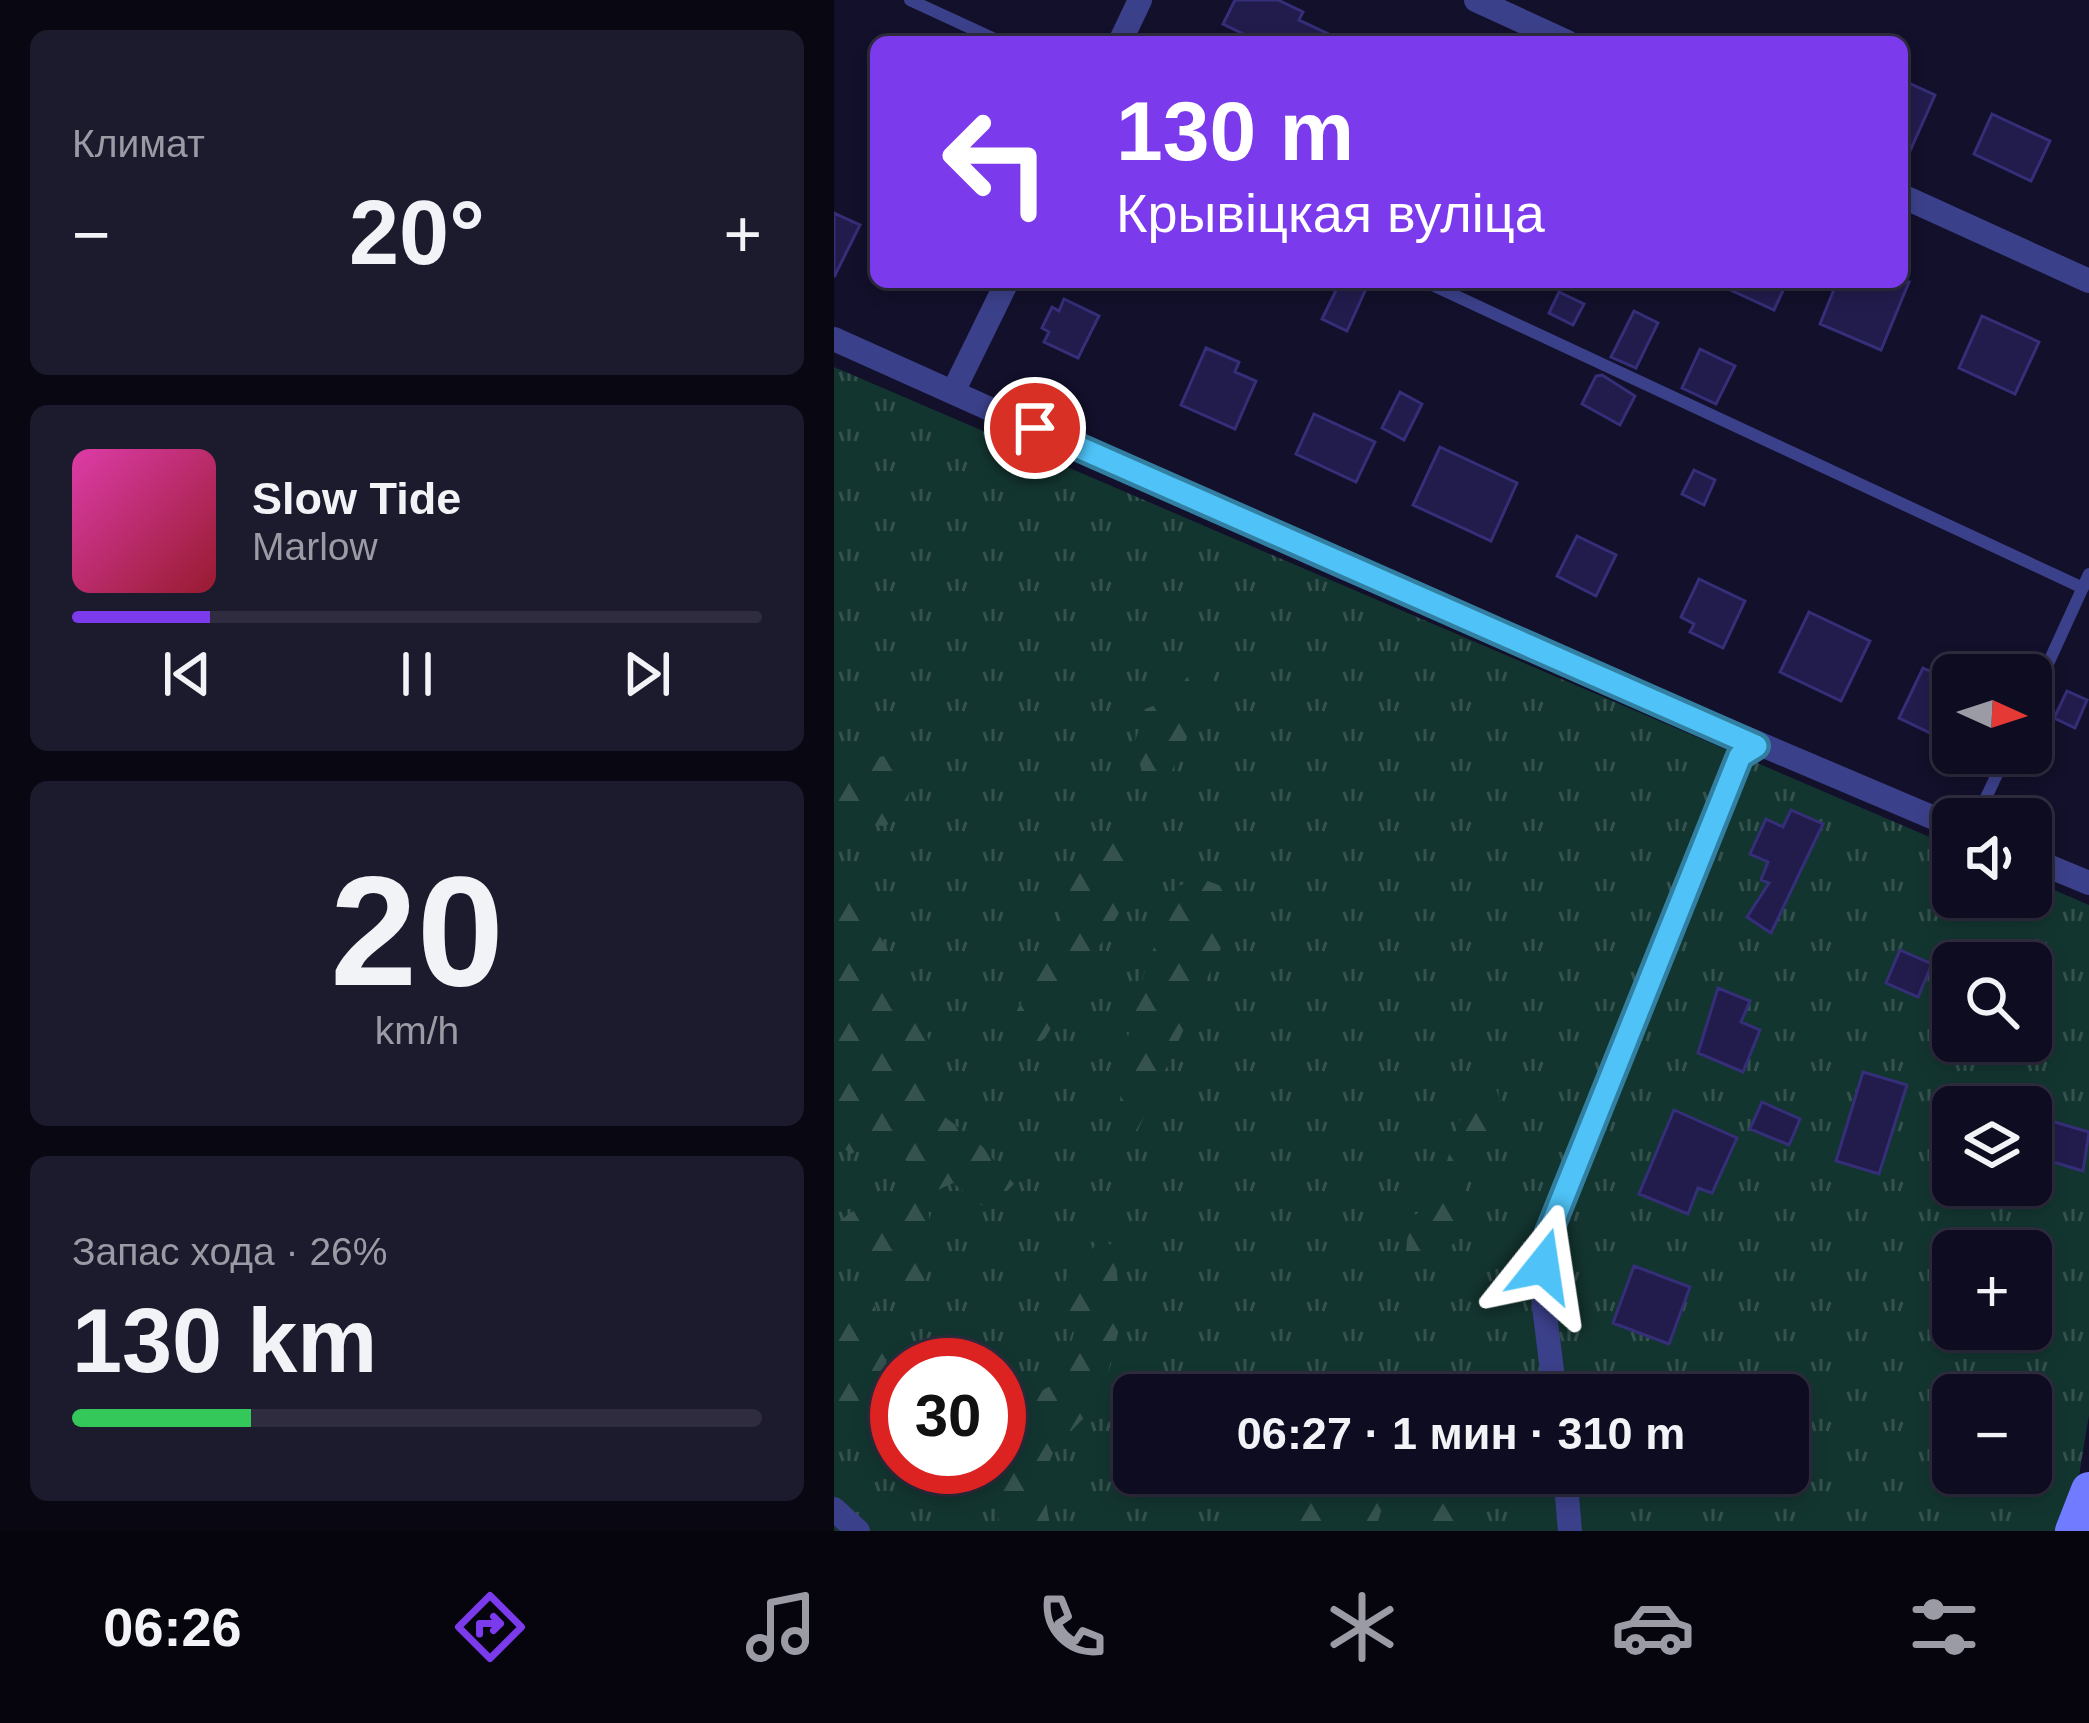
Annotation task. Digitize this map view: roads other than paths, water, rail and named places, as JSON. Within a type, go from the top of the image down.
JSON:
[{"type":"street","points":[[1123,36],[1140,0]]},
{"type":"street","points":[[1476,0],[1554,36]]},
{"type":"street","points":[[1908,199],[2089,281]]},
{"type":"street","points":[[953,392],[1004,288]]},
{"type":"street","points":[[834,339],[1756,746],[1932,817]]},
{"type":"street","points":[[1553,1374],[1544,1306],[1549,1232],[1740,756],[1756,746]]},
{"type":"street","points":[[2052,868],[2089,884]]},
{"type":"street","points":[[2073,1531],[2089,1490]]},
{"type":"street","points":[[1567,1494],[1570,1531]]},
{"type":"street","points":[[834,1509],[859,1531]]},
{"type":"lane","points":[[910,0],[988,36]]},
{"type":"lane","points":[[1439,288],[2083,588]]},
{"type":"lane","points":[[2052,655],[2089,574]]}]
